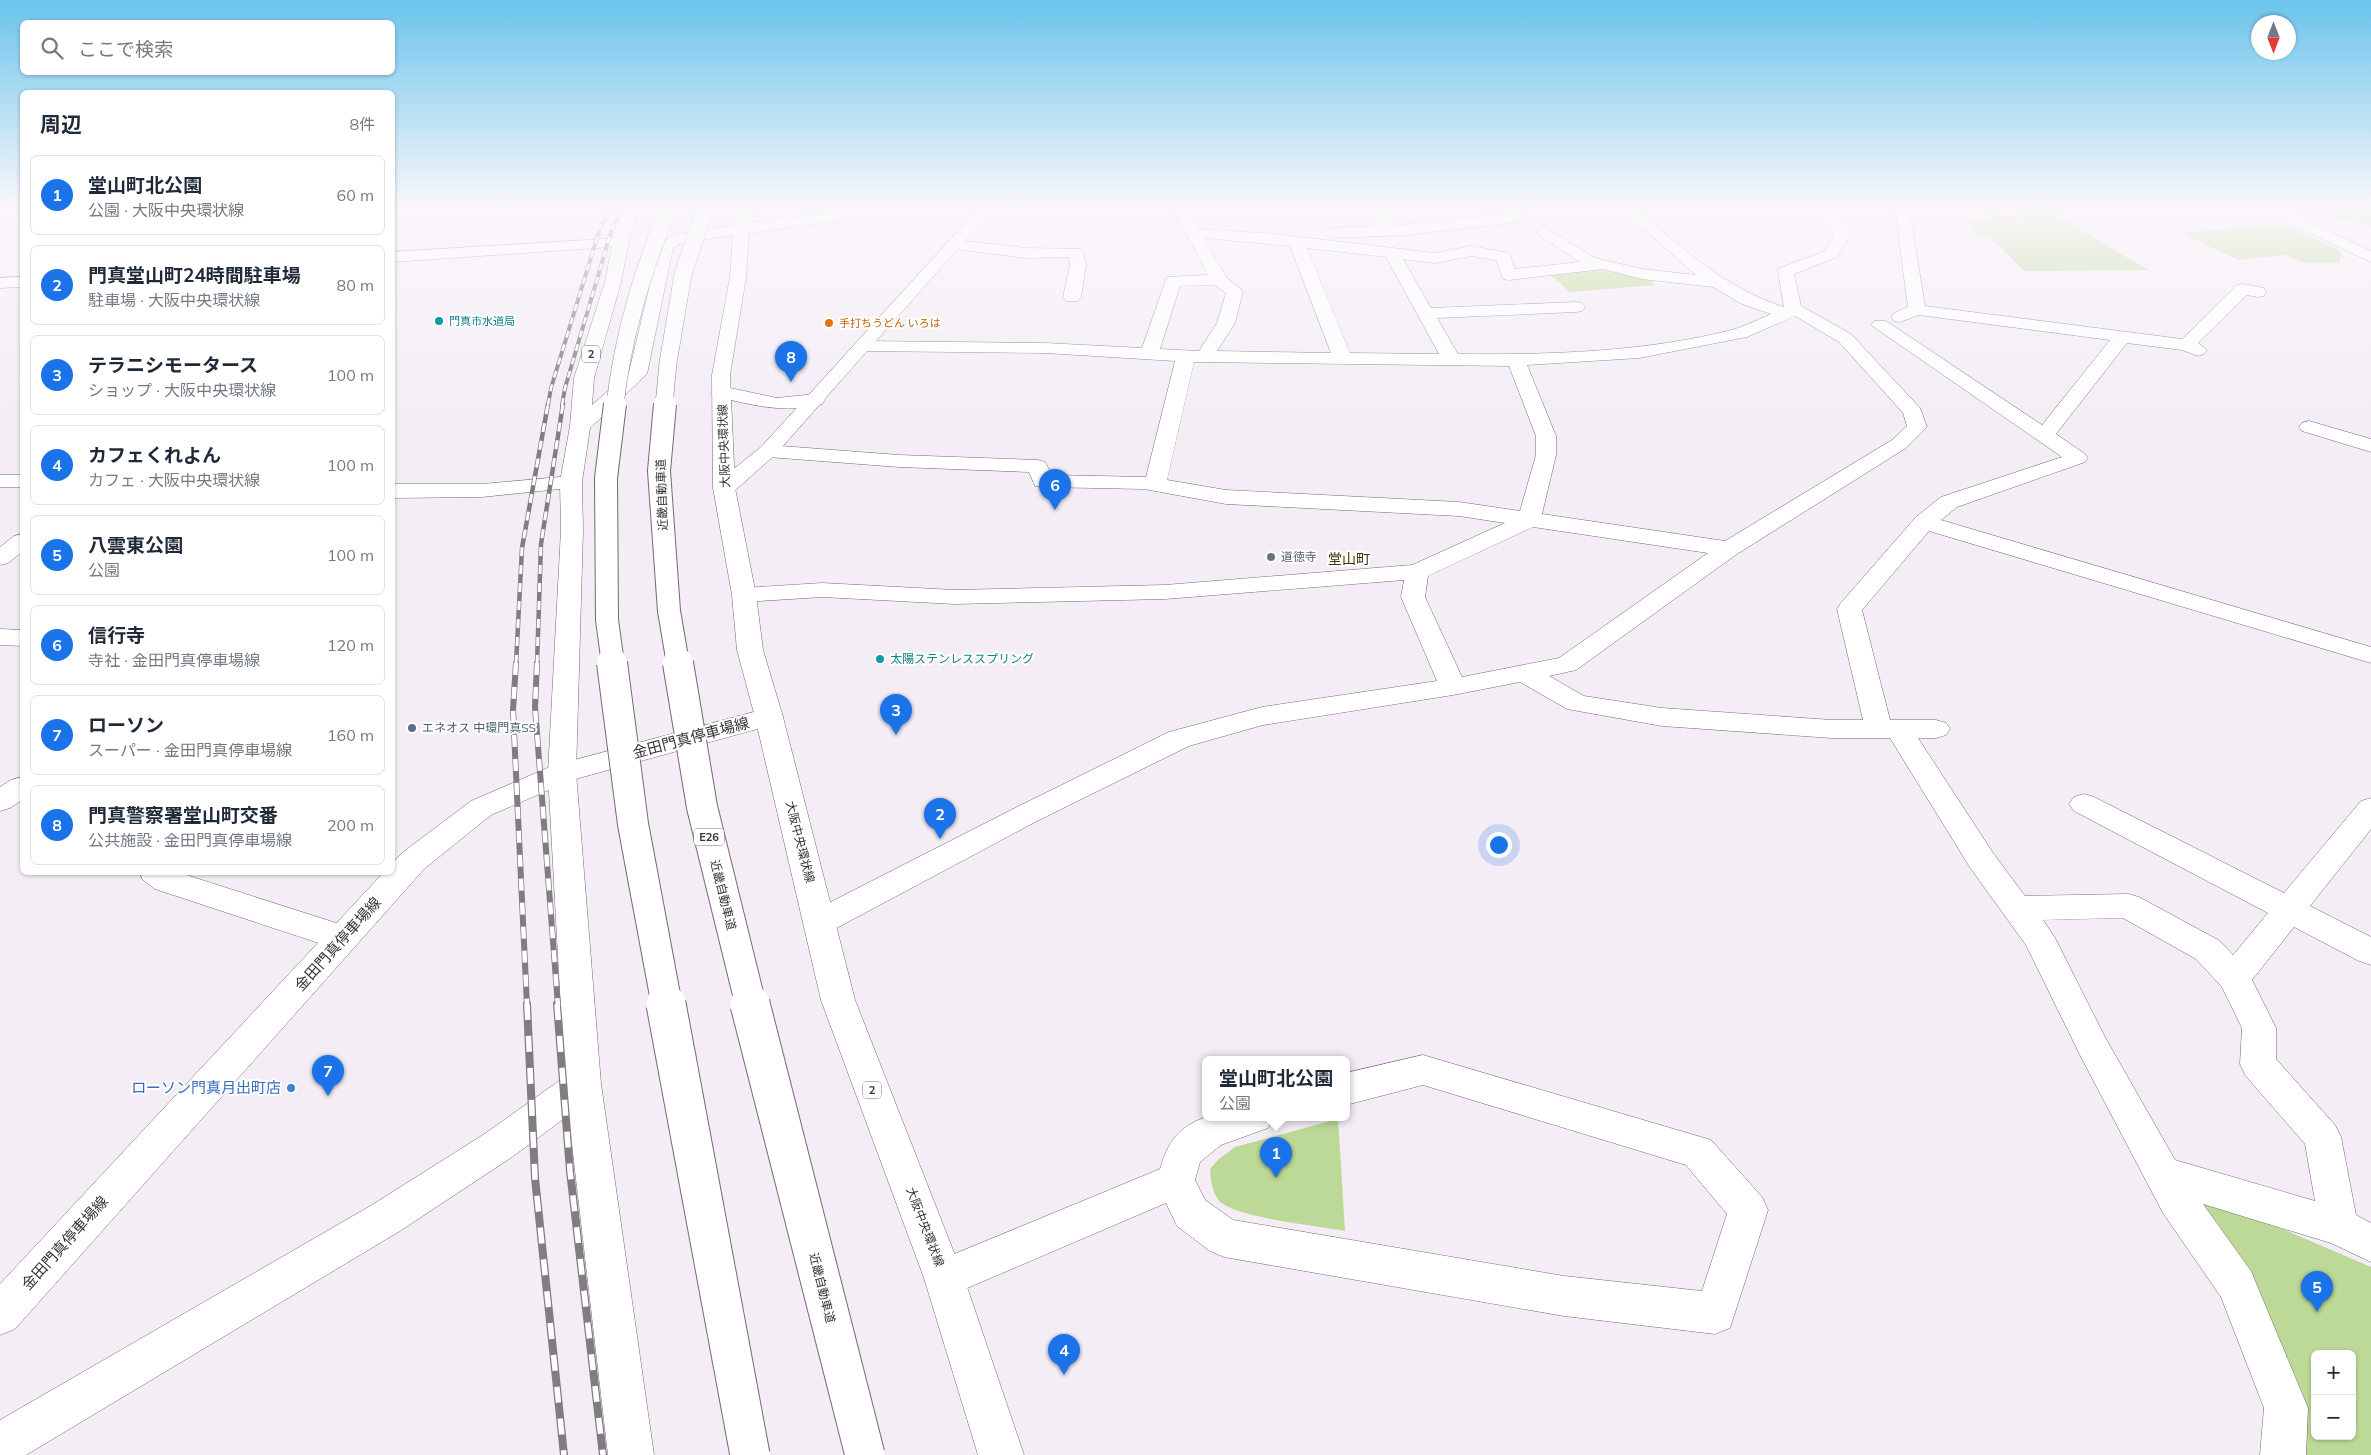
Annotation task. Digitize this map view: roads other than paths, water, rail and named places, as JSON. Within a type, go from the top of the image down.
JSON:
[{"type":"main road","name":"2","points":[[614,276],[584,378],[580,426],[571,482],[572,530],[562,774],[583,1084],[631,1455]]},
{"type":"main road","points":[[642,276],[619,367],[606,478],[607,620],[632,824],[750,1455]]},
{"type":"main road","points":[[580,426],[638,374],[659,276]]},
{"type":"main road","name":"近畿自動車道","points":[[683,276],[668,363],[659,471],[669,611],[702,807],[764,1061],[865,1455]]},
{"type":"main road","name":"大阪中央環状線","points":[[738,276],[721,375],[724,488],[744,595],[750,650],[769,717],[838,1000],[944,1278],[1001,1455]]},
{"type":"main road","points":[[724,488],[768,450],[926,276]]},
{"type":"main road","points":[[1072,297],[1076,276]]},
{"type":"main road","points":[[1155,484],[1195,356],[1226,323],[1235,291],[1220,280],[1218,276]]},
{"type":"main road","points":[[1310,276],[1342,359]]},
{"type":"main road","points":[[1405,276],[1452,360]]},
{"type":"main road","points":[[1510,276],[1530,309]]},
{"type":"main road","points":[[1659,276],[1720,283]]},
{"type":"main road","points":[[820,922],[1010,822],[1179,740],[1262,716],[1452,687],[1567,664],[1729,549],[1899,444],[1917,427],[1913,412],[1845,338],[1790,311],[1744,299],[1710,276]]},
{"type":"main road","points":[[1785,276],[1784,281],[1792,294],[1790,311]]},
{"type":"main road","points":[[1912,276],[1917,310]]},
{"type":"main road","points":[[1149,354],[1173,281],[1220,280]]},
{"type":"main road","points":[[0,283],[20,282]]},
{"type":"main road","points":[[1845,338],[1917,310],[2192,347],[2243,289],[2258,292]]},
{"type":"main road","points":[[1426,313],[1576,307]]},
{"type":"main road","points":[[864,346],[1045,348],[1195,356],[1516,360],[1639,352],[1741,333],[1790,311]]},
{"type":"main road","points":[[1880,325],[2078,458],[1949,502],[1924,522],[1849,609],[1889,729],[2039,938],[2094,1049],[2177,1200],[2237,1285],[2286,1408],[2283,1455]]},
{"type":"main road","points":[[2044,435],[2120,338]]},
{"type":"main road","points":[[1516,360],[1546,436],[1546,455],[1529,520]]},
{"type":"main road","points":[[721,392],[777,404],[815,400]]},
{"type":"main road","points":[[2309,426],[2371,446]]},
{"type":"main road","points":[[768,450],[899,461],[1038,466],[1043,481],[1155,484],[1226,497],[1458,509],[1729,549]]},
{"type":"main road","points":[[0,481],[20,481]]},
{"type":"main road","points":[[395,491],[509,490],[571,482]]},
{"type":"main road","points":[[744,595],[822,590],[955,597],[1165,592],[1417,572],[1529,520]]},
{"type":"main road","points":[[1924,522],[2371,655]]},
{"type":"main road","points":[[0,558],[20,543]]},
{"type":"main road","points":[[1417,572],[1414,597],[1452,687]]},
{"type":"main road","points":[[0,638],[20,638]]},
{"type":"main road","points":[[1525,673],[1577,703],[1662,717],[1832,729],[1936,729]]},
{"type":"main road","name":"金田門真停車場線","points":[[0,1314],[413,861],[481,808],[562,774],[769,717]]},
{"type":"main road","points":[[2084,804],[2371,952]]},
{"type":"main road","points":[[2234,978],[2371,808]]},
{"type":"main road","points":[[158,875],[166,881],[343,938]]},
{"type":"main road","points":[[2017,908],[2128,906],[2208,950],[2234,978],[2259,1028],[2258,1064],[2322,1137],[2355,1235]]},
{"type":"main road","points":[[1243,1121],[1209,1132],[1184,1152],[1174,1181],[1191,1213],[1224,1238],[1564,1296],[1715,1313],[1748,1210],[1698,1152],[1423,1070],[1350,1088]]},
{"type":"main road","points":[[0,1445],[386,1218],[498,1145],[583,1084]]},
{"type":"main road","points":[[2163,1174],[2355,1235]]},
{"type":"main road","points":[[944,1278],[1174,1181]]},
{"type":"railway","points":[[548,405],[551,388],[585,276]]},
{"type":"railway","points":[[562,405],[565,388],[598,276]]},
{"type":"railway","points":[[516,664],[522,548],[548,404]]},
{"type":"railway","points":[[537,664],[541,544],[563,404]]},
{"type":"railway","points":[[516,663],[513,710],[527,1006]]},
{"type":"railway","points":[[537,663],[535,707],[558,1006]]},
{"type":"railway","points":[[527,1004],[535,1178],[564,1455]]},
{"type":"railway","points":[[557,1004],[570,1171],[603,1455]]},
{"type":"place","name":"門真市水道局","points":[[439,321]]},
{"type":"place","name":"手打ちうどん いろは","points":[[829,323]]},
{"type":"place","name":"門真警察署堂山町交番","points":[[791,382]]},
{"type":"place","name":"信行寺","points":[[1055,510]]},
{"type":"place","name":"道徳寺","points":[[1271,557]]},
{"type":"place","name":"太陽ステンレススプリング","points":[[880,659]]},
{"type":"place","name":"エネオス 中環門真SS","points":[[412,728]]},
{"type":"place","name":"テラニシモータース","points":[[896,735]]},
{"type":"place","name":"門真堂山町24時間駐車場","points":[[940,839]]},
{"type":"place","name":"ローソン門真月出町店","points":[[291,1088]]},
{"type":"place","name":"ローソン","points":[[328,1096]]},
{"type":"place","name":"堂山町北公園","points":[[1276,1178]]},
{"type":"place","name":"八雲東公園","points":[[2317,1312]]},
{"type":"place","name":"カフェくれよん","points":[[1064,1375]]},
{"type":"district","name":"堂山町","points":[[1349,559]]}]
